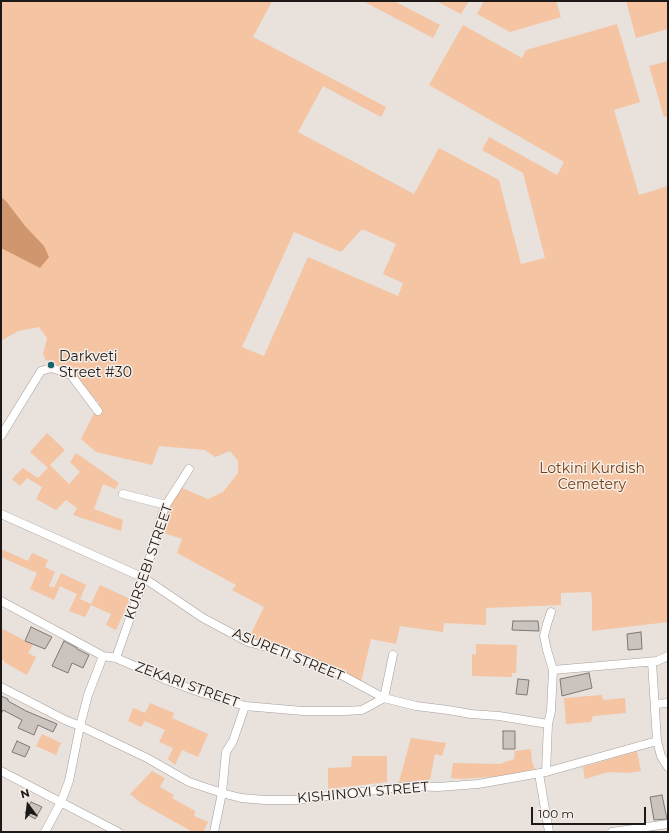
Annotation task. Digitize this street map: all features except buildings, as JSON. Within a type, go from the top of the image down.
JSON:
[{"type":"street","points":[[1,436],[41,371],[51,368],[71,375],[98,411]]},
{"type":"street","name":"KURSEBI STREET","points":[[116,658],[144,578],[166,504],[189,469]]},
{"type":"street","points":[[123,494],[166,504]]},
{"type":"street","name":"ASURETI STREET","points":[[1,514],[144,578],[203,618],[248,642],[292,654],[334,671],[384,698],[416,706],[471,714],[499,716],[548,724]]},
{"type":"street","name":"ZEKARI STREET","points":[[1,601],[102,656],[116,658],[176,684],[245,706],[345,711],[362,710],[384,698]]},
{"type":"street","points":[[549,832],[543,773],[548,724],[551,711],[553,670],[544,636],[552,612]]},
{"type":"street","points":[[384,698],[393,655]]},
{"type":"street","points":[[45,832],[61,802],[69,780],[88,695],[102,656]]},
{"type":"street","points":[[553,670],[657,662],[668,656]]},
{"type":"street","points":[[652,662],[657,740],[661,756],[668,766]]},
{"type":"street","points":[[1,687],[65,720],[80,726]]},
{"type":"street","points":[[655,704],[668,702]]},
{"type":"street","points":[[214,832],[222,793],[226,752],[233,741],[245,706]]},
{"type":"street","name":"KISHINOVI STREET","points":[[80,726],[147,758],[190,782],[241,798],[259,800],[296,800],[403,787],[478,784],[543,773],[657,740]]},
{"type":"street","points":[[1,771],[118,832]]},
{"type":"street","points":[[612,832],[668,824]]},
{"type":"green space","name":"Lotkini Kurdish Cemetery","points":[[1,1],[272,1],[253,37],[386,107],[381,117],[323,86],[298,132],[414,194],[439,148],[499,180],[521,264],[545,258],[523,173],[482,150],[489,137],[557,175],[564,162],[429,85],[463,25],[522,58],[526,50],[617,24],[640,102],[614,110],[639,195],[668,186],[668,622],[592,631],[591,592],[561,593],[561,605],[486,608],[486,625],[444,623],[443,632],[400,626],[396,644],[371,639],[361,682],[248,640],[264,607],[232,590],[236,585],[177,553],[182,539],[161,532],[166,512],[182,488],[208,499],[223,492],[238,473],[238,461],[230,451],[215,457],[205,450],[159,446],[152,465],[96,452],[81,439],[99,403],[63,367],[46,360],[43,354],[47,338],[39,327],[18,331],[1,341],[1,248],[14,254],[26,227],[6,201],[1,197]],"holes":[[[362,229],[396,244],[383,274],[403,283],[398,296],[308,257],[264,356],[242,347],[294,232],[341,252]]]},
{"type":"green space","points":[[363,1],[394,1],[440,25],[433,38]]},
{"type":"green space","points":[[436,1],[469,1],[461,14]]},
{"type":"green space","points":[[484,1],[556,1],[561,17],[510,32],[477,14]]},
{"type":"green space","points":[[626,1],[668,1],[668,29],[636,38]]},
{"type":"green space","points":[[668,61],[668,116],[664,117],[649,66]]},
{"type":"green space","points":[[47,433],[65,450],[50,465],[69,484],[80,472],[70,462],[76,453],[119,483],[115,489],[103,484],[94,509],[123,520],[121,531],[73,515],[77,508],[66,500],[56,510],[36,499],[42,487],[27,478],[20,486],[12,479],[23,468],[38,478],[48,468],[30,452]]},
{"type":"green space","points":[[1,549],[28,561],[32,553],[48,560],[45,567],[55,572],[49,586],[54,588],[61,573],[86,585],[80,599],[91,604],[100,585],[130,599],[116,630],[106,625],[111,614],[91,605],[85,617],[69,611],[77,594],[60,586],[54,600],[30,589],[37,573],[1,557]]},
{"type":"green space","points":[[1,628],[33,645],[28,653],[36,657],[27,675],[1,659]]},
{"type":"green space","points":[[476,644],[517,645],[516,673],[512,673],[512,677],[472,676],[472,654],[476,655]]},
{"type":"green space","points":[[602,695],[603,700],[625,698],[626,713],[593,716],[591,722],[566,724],[564,698]]},
{"type":"green space","points":[[150,703],[174,713],[172,718],[208,734],[198,757],[182,750],[175,765],[168,759],[173,748],[159,742],[165,730],[145,721],[141,727],[128,721],[133,708],[145,713]]},
{"type":"green space","points":[[42,734],[61,743],[56,755],[36,746]]},
{"type":"green space","points":[[411,738],[446,743],[442,756],[435,754],[430,780],[399,782]]},
{"type":"green space","points":[[531,749],[532,762],[535,769],[502,776],[462,779],[451,778],[453,763],[500,764],[514,759],[515,751]]},
{"type":"green space","points":[[637,751],[641,771],[628,773],[608,772],[585,779],[583,767]]},
{"type":"green space","points":[[352,756],[387,756],[387,782],[328,789],[328,768],[351,767]]},
{"type":"green space","points":[[152,771],[165,778],[160,787],[174,795],[172,798],[195,811],[194,816],[208,822],[203,832],[193,832],[141,803],[130,794]]},
{"type":"shaded area","points":[[1,197],[44,246],[49,257],[40,268],[1,248]]},
{"type":"place","name":"Darkveti Street #30","points":[[51,365]]}]
